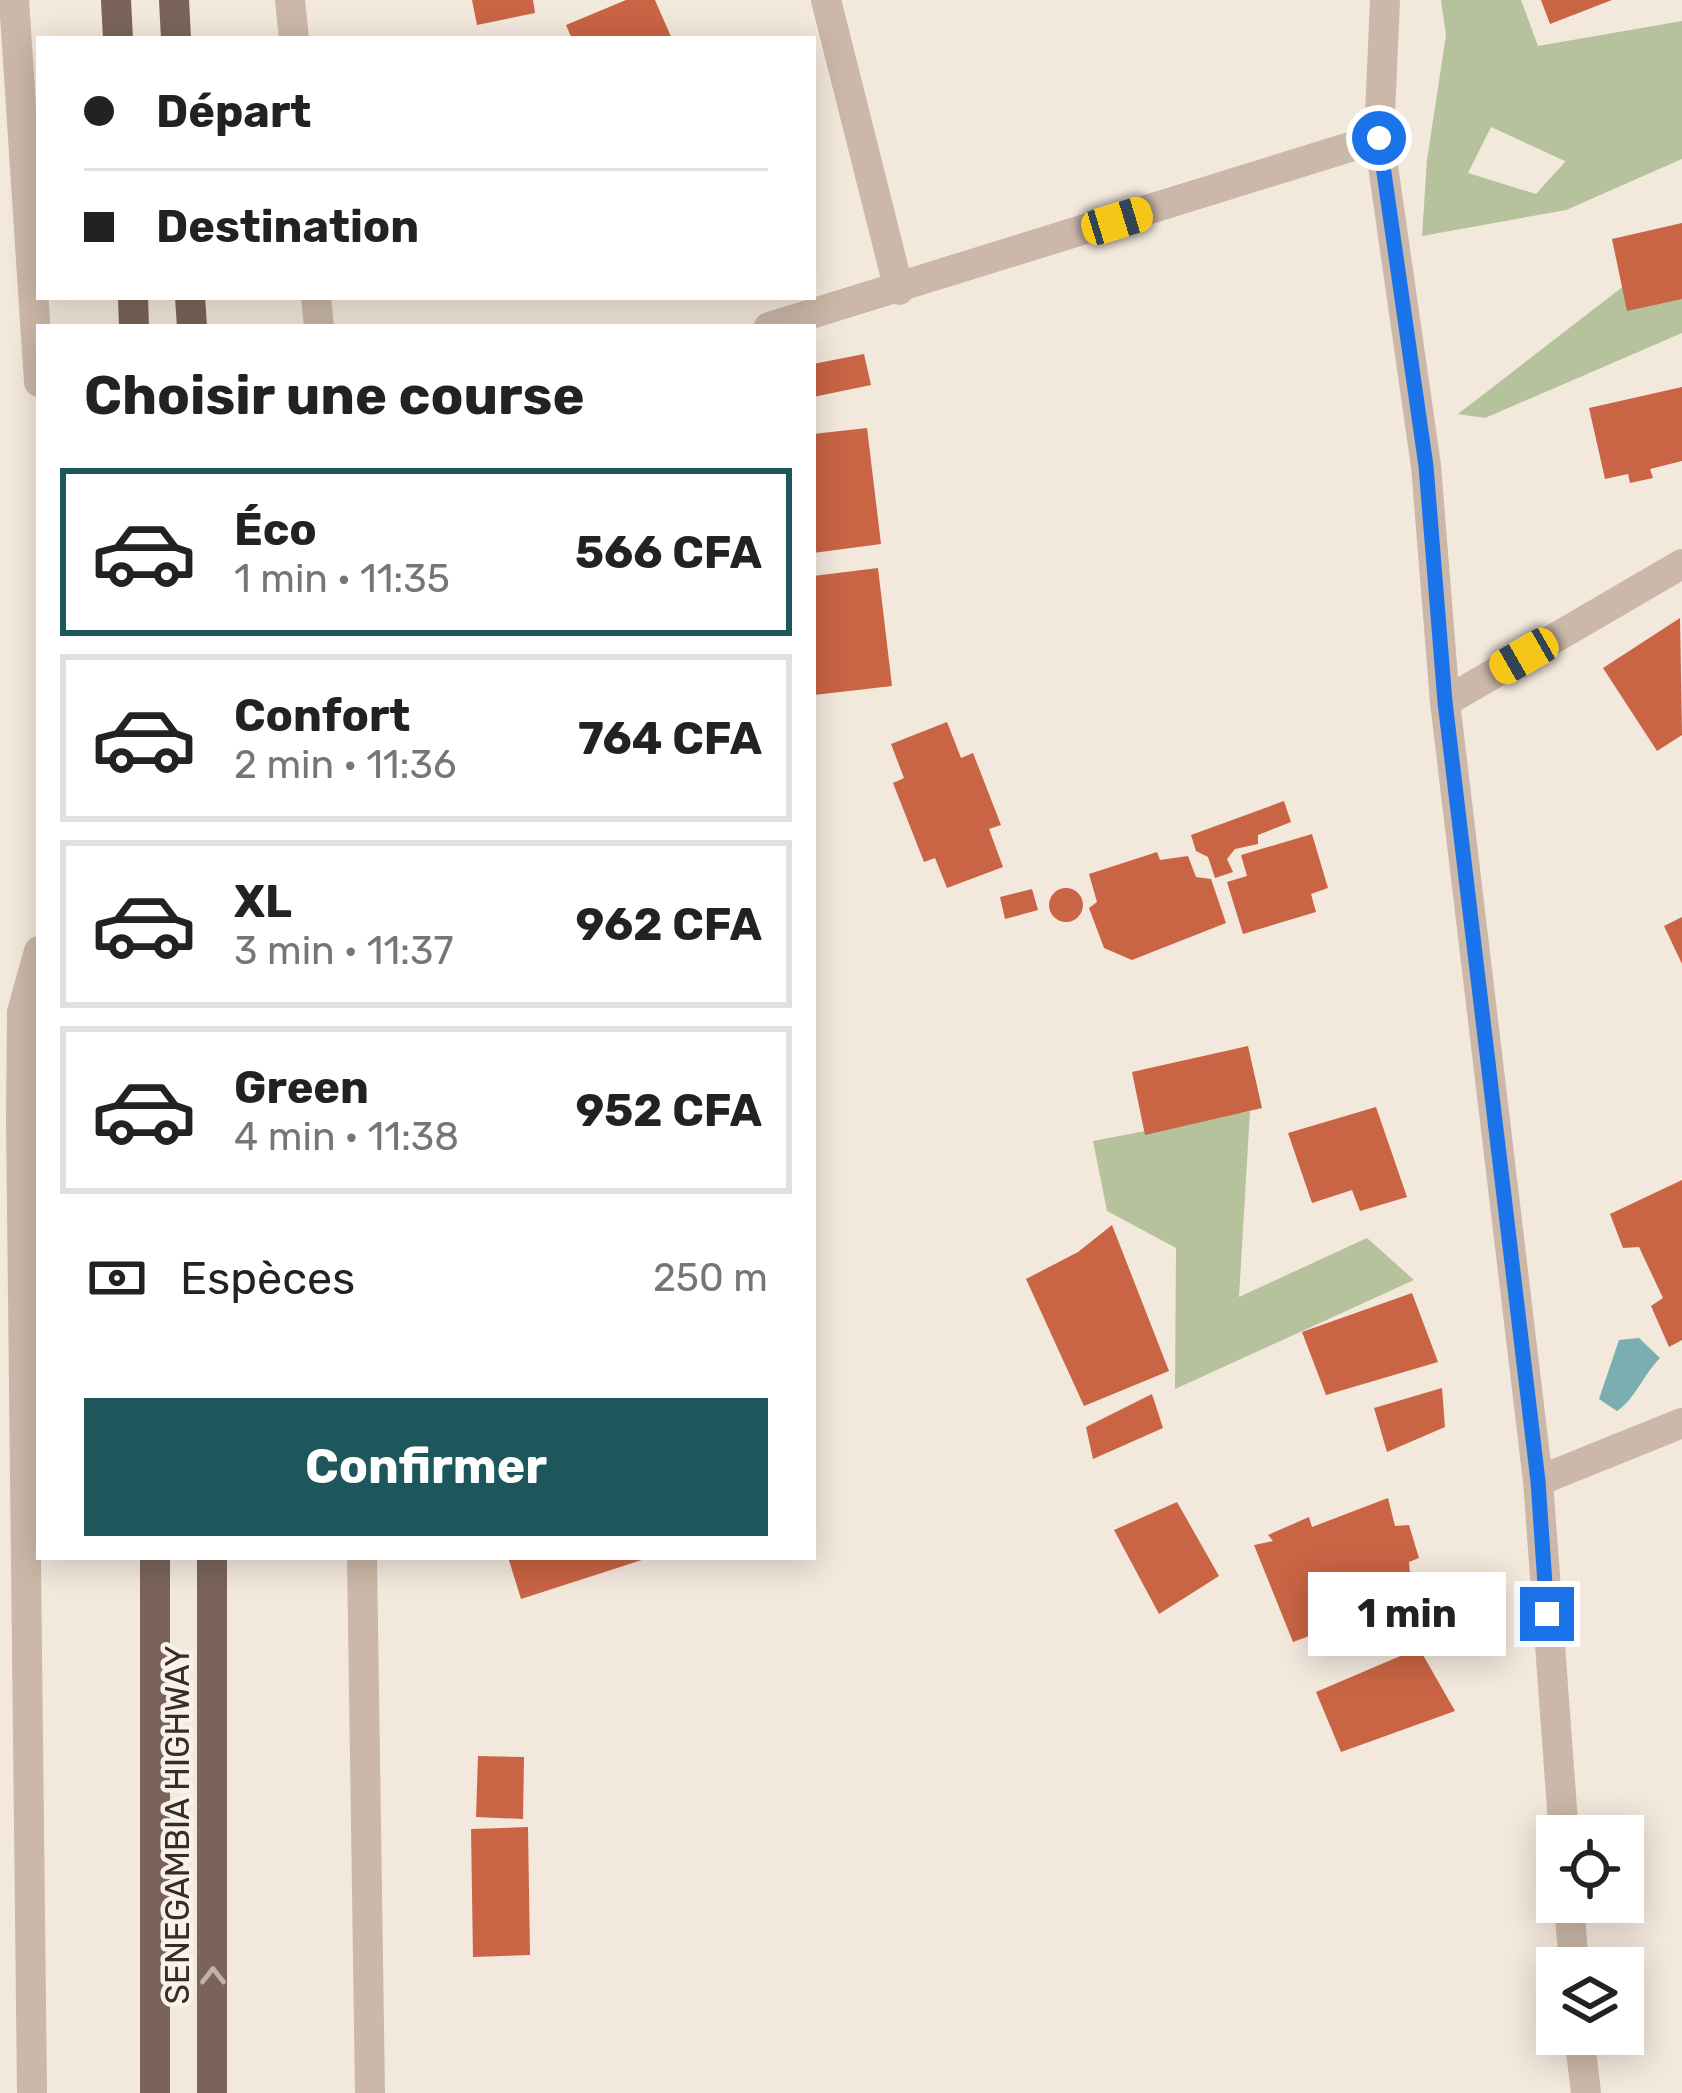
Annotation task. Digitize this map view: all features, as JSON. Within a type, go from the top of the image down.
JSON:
[{"type":"main road","points":[[116,0],[118,36]]},
{"type":"main road","points":[[173,0],[176,36]]},
{"type":"main road","name":"SENEGAMBIA HIGHWAY","points":[[155,1560],[155,2093]]},
{"type":"main road","name":"SENEGAMBIA HIGHWAY","points":[[212,1560],[212,2093]]},
{"type":"street","points":[[14,0],[36,336]]},
{"type":"street","points":[[290,0],[294,36]]},
{"type":"street","points":[[826,0],[899,290]]},
{"type":"street","points":[[1385,0],[1379,138],[1426,466],[1445,702],[1538,1481],[1562,1815]]},
{"type":"street","points":[[780,324],[1379,138]]},
{"type":"street","points":[[1445,702],[1682,564]]},
{"type":"street","points":[[32,2093],[21,1120],[22,1012],[36,962]]},
{"type":"street","points":[[1538,1481],[1682,1423]]},
{"type":"street","points":[[362,1560],[370,2093]]},
{"type":"street","points":[[1581,2055],[1586,2093]]},
{"type":"green space","points":[[1441,0],[1521,0],[1538,46],[1682,21],[1682,159],[1566,210],[1422,236],[1427,160],[1446,35]],"holes":[[[1491,127],[1565,161],[1536,194],[1468,173]]]},
{"type":"green space","points":[[1682,241],[1682,333],[1485,418],[1458,414]]},
{"type":"green space","points":[[1250,1111],[1239,1297],[1367,1238],[1414,1280],[1175,1389],[1176,1248],[1107,1211],[1093,1141]]},
{"type":"water","points":[[1639,1338],[1660,1358],[1617,1411],[1599,1399],[1619,1340]]},
{"type":"building","points":[[472,0],[533,0],[535,13],[477,25]]},
{"type":"building","points":[[626,0],[655,0],[671,36],[571,36],[566,25]]},
{"type":"building","points":[[1541,0],[1612,0],[1550,24]]},
{"type":"building","points":[[1682,223],[1682,299],[1627,311],[1612,239]]},
{"type":"building","points":[[864,354],[871,385],[816,396],[816,363]]},
{"type":"building","points":[[1682,387],[1682,461],[1650,469],[1653,478],[1630,483],[1628,474],[1605,479],[1589,408]]},
{"type":"building","points":[[867,428],[881,544],[816,553],[816,434]]},
{"type":"building","points":[[878,568],[892,686],[816,695],[816,576]]},
{"type":"building","points":[[1680,618],[1682,735],[1657,751],[1603,668]]},
{"type":"building","points":[[947,722],[961,758],[973,753],[1001,825],[989,829],[1003,867],[947,888],[935,858],[924,862],[893,783],[904,778],[891,744]]},
{"type":"building","points":[[1284,801],[1291,822],[1258,835],[1258,844],[1235,849],[1227,859],[1233,872],[1215,878],[1208,857],[1196,851],[1191,835]]},
{"type":"building","points":[[1312,834],[1328,888],[1311,894],[1316,912],[1243,934],[1227,882],[1247,876],[1241,855]]},
{"type":"building","points":[[1157,852],[1160,860],[1188,856],[1196,877],[1211,879],[1226,923],[1132,960],[1104,948],[1089,908],[1097,902],[1089,874]]},
{"type":"building","points":[[1066,888],[1078,893],[1083,905],[1078,917],[1066,922],[1054,917],[1049,905],[1054,893]]},
{"type":"building","points":[[1032,889],[1038,910],[1005,919],[1000,897]]},
{"type":"building","points":[[1682,917],[1682,964],[1664,926]]},
{"type":"building","points":[[1248,1046],[1262,1108],[1145,1135],[1132,1072]]},
{"type":"building","points":[[1376,1107],[1407,1197],[1360,1211],[1352,1190],[1312,1203],[1288,1133]]},
{"type":"building","points":[[1682,1180],[1682,1340],[1669,1347],[1651,1306],[1663,1298],[1639,1247],[1623,1248],[1610,1214]]},
{"type":"building","points":[[1112,1225],[1169,1371],[1084,1406],[1026,1279],[1078,1252]]},
{"type":"building","points":[[1412,1293],[1438,1362],[1326,1395],[1302,1332]]},
{"type":"building","points":[[1442,1388],[1445,1427],[1387,1452],[1374,1408]]},
{"type":"building","points":[[1152,1394],[1163,1428],[1093,1459],[1086,1427]]},
{"type":"building","points":[[1388,1498],[1395,1526],[1409,1525],[1419,1558],[1409,1562],[1412,1598],[1293,1642],[1254,1545],[1273,1541],[1268,1535],[1309,1517],[1312,1527]]},
{"type":"building","points":[[1177,1502],[1219,1576],[1159,1614],[1114,1530]]},
{"type":"building","points":[[509,1560],[642,1560],[521,1599]]},
{"type":"building","points":[[1419,1648],[1455,1711],[1341,1752],[1316,1692]]},
{"type":"building","points":[[478,1756],[524,1757],[523,1819],[476,1817]]},
{"type":"building","points":[[528,1827],[530,1955],[473,1957],[471,1829]]},
{"type":"route","points":[[1379,138],[1426,466],[1445,702],[1538,1481],[1547,1614]]}]
